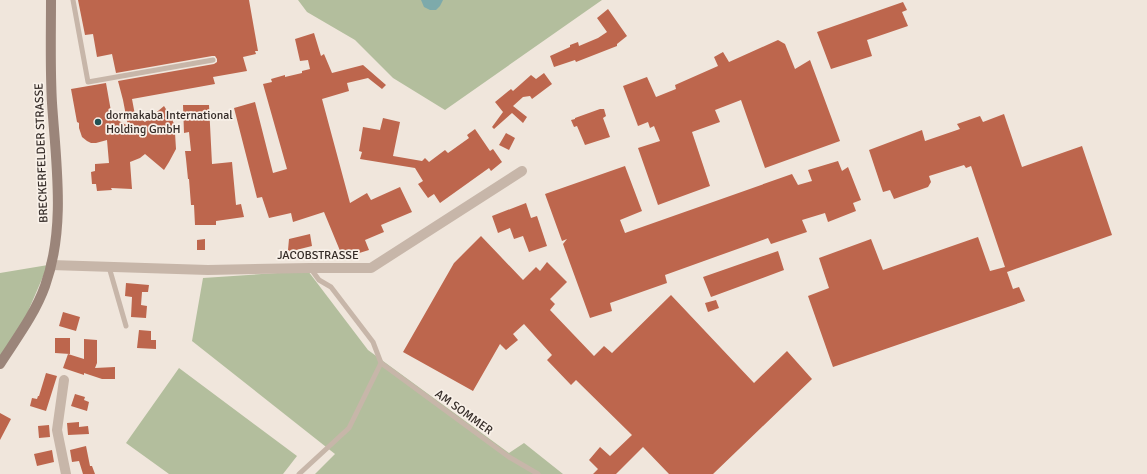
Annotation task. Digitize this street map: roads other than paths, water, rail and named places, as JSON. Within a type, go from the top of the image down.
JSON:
[{"type":"main road","name":"BRECKERFELDER STRASSE","points":[[0,364],[24,328],[38,302],[45,287],[56,245],[58,211],[52,97],[51,0]]},
{"type":"street","name":"JACOBSTRASSE","points":[[51,266],[208,270],[371,268],[522,171]]},
{"type":"street","points":[[64,380],[57,430],[66,474]]},
{"type":"lane","points":[[73,0],[88,82],[213,60]]},
{"type":"lane","points":[[109,267],[126,326]]},
{"type":"lane","points":[[299,474],[349,428],[381,363],[373,342],[331,288],[319,280],[310,268]]},
{"type":"lane","name":"AM SOMMER","points":[[381,363],[509,457],[538,474]]},
{"type":"water","points":[[421,0],[443,0],[436,10],[430,10],[424,7]]},
{"type":"place","name":"dormakaba International Holding GmbH","points":[[98,122]]}]
